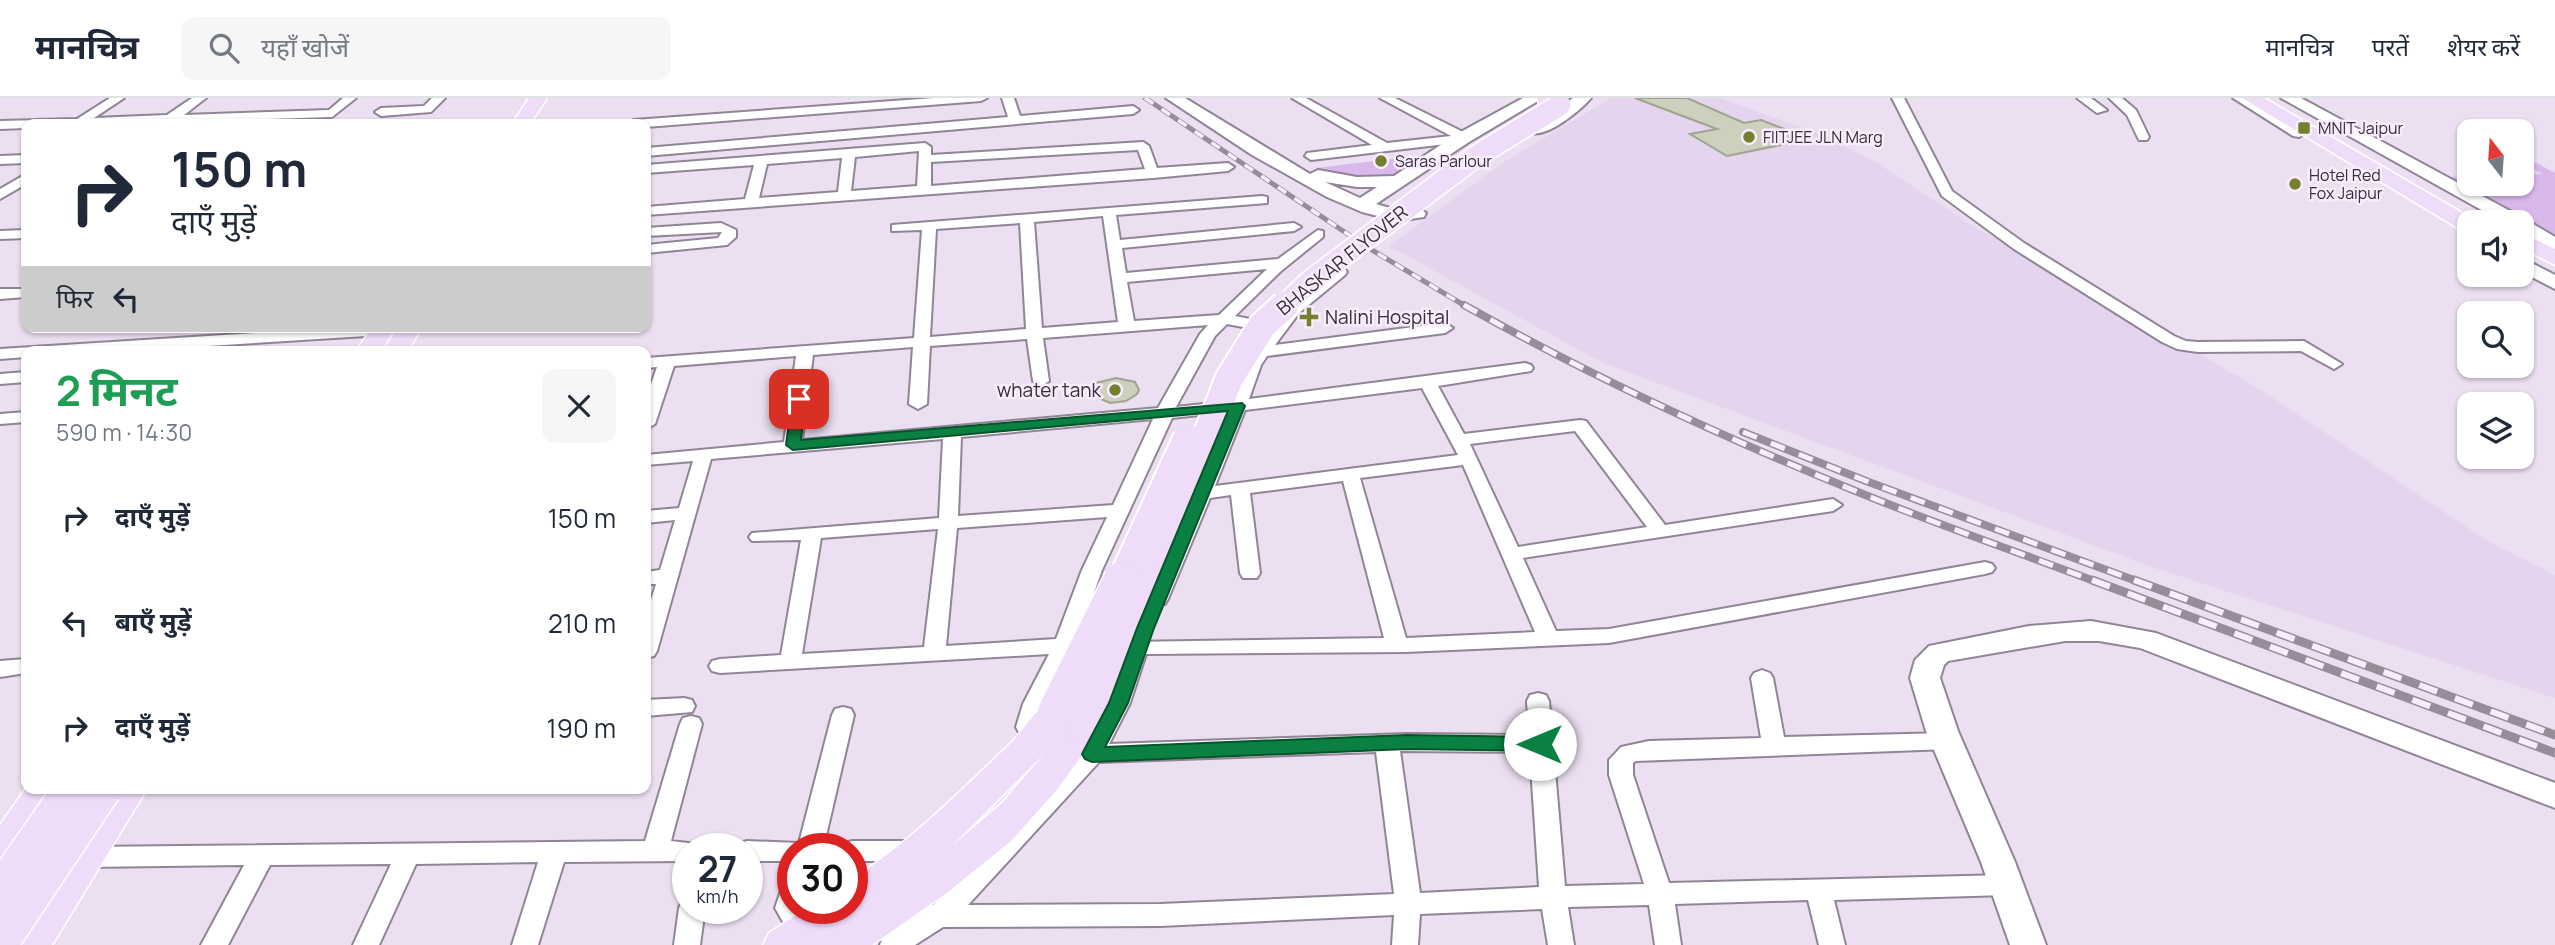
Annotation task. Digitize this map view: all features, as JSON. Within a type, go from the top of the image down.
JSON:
[{"type":"main road","points":[[524,119],[538,98]]},
{"type":"main road","points":[[544,119],[558,98]]},
{"type":"main road","points":[[2251,98],[2334,149],[2457,218]]},
{"type":"main road","points":[[2275,98],[2472,210]]},
{"type":"main road","name":"BHASKAR FLYOVER","points":[[1067,737],[1162,553],[1229,379],[1262,326],[1310,281],[1557,99]]},
{"type":"main road","points":[[2534,246],[2555,258]]},
{"type":"main road","points":[[2534,263],[2555,275]]},
{"type":"main road","points":[[888,929],[922,851],[1067,737]]},
{"type":"main road","points":[[808,941],[888,929],[991,836],[1049,775],[1067,737]]},
{"type":"main road","points":[[0,855],[51,794]]},
{"type":"main road","points":[[0,892],[52,794]]},
{"type":"main road","points":[[0,943],[100,794]]},
{"type":"main road","points":[[30,945],[126,794]]},
{"type":"main road","points":[[808,941],[824,924]]},
{"type":"street","points":[[84,119],[118,98]]},
{"type":"street","points":[[170,119],[200,98]]},
{"type":"street","points":[[258,115],[278,98]]},
{"type":"street","points":[[222,119],[332,113],[350,98]]},
{"type":"street","points":[[381,111],[427,109],[439,98]]},
{"type":"street","points":[[651,123],[981,98]]},
{"type":"street","points":[[1008,98],[1016,120]]},
{"type":"street","points":[[1174,98],[1286,167],[1346,200],[1390,215],[1414,215],[1478,167],[1569,111],[1557,99],[1463,138],[1362,205]]},
{"type":"street","points":[[1190,98],[1318,175],[1358,195],[1362,205]]},
{"type":"street","points":[[1298,98],[1385,146]]},
{"type":"street","points":[[1386,98],[1463,138]]},
{"type":"street","points":[[1898,98],[1947,192],[2019,246],[2168,339],[2183,346],[2198,347],[2304,346],[2334,364]]},
{"type":"street","points":[[2083,98],[2101,110]]},
{"type":"street","points":[[2115,98],[2132,113],[2143,137]]},
{"type":"street","points":[[2241,98],[2334,149],[2457,226]]},
{"type":"street","points":[[2289,98],[2493,210]]},
{"type":"street","points":[[837,135],[838,109]]},
{"type":"street","points":[[651,152],[1133,110]]},
{"type":"street","points":[[779,140],[782,113]]},
{"type":"street","points":[[0,125],[21,124]]},
{"type":"street","points":[[1311,156],[1463,138]]},
{"type":"street","points":[[925,159],[1143,146],[1153,174]]},
{"type":"street","points":[[651,169],[925,148],[925,190]]},
{"type":"street","points":[[844,195],[849,153]]},
{"type":"street","points":[[0,160],[21,159]]},
{"type":"street","points":[[751,203],[762,160]]},
{"type":"street","points":[[651,211],[1228,167]]},
{"type":"street","points":[[1318,175],[1370,183],[1400,180]]},
{"type":"street","points":[[0,195],[21,181]]},
{"type":"street","points":[[897,228],[1262,200]]},
{"type":"street","points":[[1109,212],[1127,327]]},
{"type":"street","points":[[1027,217],[1034,334],[1041,381]]},
{"type":"street","points":[[918,404],[929,226]]},
{"type":"street","points":[[651,232],[721,227],[729,230],[729,237],[722,242],[651,248]]},
{"type":"street","points":[[1114,245],[1294,227]]},
{"type":"street","points":[[2534,233],[2555,245]]},
{"type":"street","points":[[0,235],[21,234]]},
{"type":"street","points":[[1318,234],[1208,334],[1165,414],[1092,570],[1064,646],[1034,704],[1027,727],[1067,737],[1540,744]]},
{"type":"street","points":[[1119,278],[1284,263]]},
{"type":"street","points":[[2534,271],[2555,283]]},
{"type":"street","points":[[940,915],[1010,846],[1067,737],[1119,703],[1138,647],[1203,493],[1253,364],[1294,310],[1340,272]]},
{"type":"street","points":[[0,294],[21,293]]},
{"type":"street","points":[[651,363],[1223,319],[1279,329]]},
{"type":"street","points":[[1262,352],[1446,328]]},
{"type":"street","points":[[163,346],[387,336]]},
{"type":"street","points":[[793,445],[805,352]]},
{"type":"street","points":[[0,354],[21,353]]},
{"type":"street","points":[[651,409],[667,361]]},
{"type":"street","points":[[651,459],[1165,414],[1429,383],[1525,368]]},
{"type":"street","points":[[0,379],[21,377]]},
{"type":"street","points":[[1429,383],[1469,459],[1549,639]]},
{"type":"street","points":[[0,419],[21,417]]},
{"type":"street","points":[[1459,440],[1580,425],[1660,531]]},
{"type":"street","points":[[934,653],[948,525],[952,432]]},
{"type":"street","points":[[651,633],[704,454]]},
{"type":"street","points":[[1203,493],[1469,459]]},
{"type":"street","points":[[1350,474],[1396,645]]},
{"type":"street","points":[[1240,488],[1250,573]]},
{"type":"street","points":[[1511,554],[1833,505]]},
{"type":"street","points":[[759,537],[948,525],[1120,510]]},
{"type":"street","points":[[651,517],[687,513]]},
{"type":"street","points":[[790,663],[812,534]]},
{"type":"street","points":[[1138,647],[1396,645],[1609,636],[1985,568]]},
{"type":"street","points":[[651,578],[668,576]]},
{"type":"street","points":[[2028,945],[2007,886],[1947,741],[1925,678],[1930,660],[1939,653],[2039,634],[2082,630],[2109,632],[2157,644],[2555,796]]},
{"type":"street","points":[[720,666],[1064,646]]},
{"type":"street","points":[[0,669],[21,667]]},
{"type":"street","points":[[1762,678],[1774,747]]},
{"type":"street","points":[[1538,701],[1553,897],[1561,945]]},
{"type":"street","points":[[651,709],[687,715],[654,852]]},
{"type":"street","points":[[814,833],[843,715]]},
{"type":"street","points":[[1668,945],[1660,894],[1621,775],[1621,761],[1629,754],[1649,750],[1947,741]]},
{"type":"street","points":[[1387,743],[1408,904],[1405,945]]},
{"type":"street","points":[[86,857],[672,851]]},
{"type":"street","points":[[868,851],[922,851]]},
{"type":"street","points":[[525,945],[554,853]]},
{"type":"street","points":[[366,945],[408,854]]},
{"type":"street","points":[[215,945],[262,856]]},
{"type":"street","points":[[888,929],[940,915],[1160,915],[1553,897],[2007,886]]},
{"type":"street","points":[[1819,890],[1832,945]]},
{"type":"street","points":[[688,945],[690,924]]},
{"type":"street","points":[[798,924],[808,941]]},
{"type":"shaded area","points":[[1611,98],[1720,98],[1827,137],[1877,163],[1970,224],[2099,294],[2267,394],[2489,542],[2555,575],[2555,698],[2155,568],[1603,363],[1389,246],[1504,162]]},
{"type":"shaded area","points":[[1426,155],[1402,171],[1377,178],[1345,177],[1315,168]]},
{"type":"shaded area","points":[[2534,163],[2555,173],[2555,237],[2534,225],[2534,210],[2507,210],[2482,196],[2534,196],[2534,174],[2542,174],[2534,170]]},
{"type":"building","name":"FIITJEE JLN Marg","points":[[1635,98],[1687,98],[1744,123],[1761,120],[1810,139],[1727,156],[1690,134],[1717,129]]},
{"type":"building","name":"whater tank","points":[[1116,378],[1135,382],[1139,390],[1137,394],[1126,401],[1110,403],[1092,395],[1092,387],[1096,383]]},
{"type":"railway","points":[[1145,98],[1367,247],[1467,307]]},
{"type":"railway","points":[[1464,305],[1607,380],[1754,448],[1883,502],[2097,582]]},
{"type":"railway","points":[[1743,432],[1866,481],[2139,582]]},
{"type":"railway","points":[[2092,580],[2555,753]]},
{"type":"railway","points":[[2134,580],[2555,735]]},
{"type":"place","name":"MNIT Jaipur","points":[[2304,128]]},
{"type":"place","name":"FIITJEE JLN Marg","points":[[1749,137]]},
{"type":"place","name":"Saras Parlour","points":[[1381,161]]},
{"type":"place","name":"Hotel Red Fox Jaipur","points":[[2295,184]]},
{"type":"place","name":"Nalini Hospital","points":[[1309,317]]},
{"type":"place","name":"whater tank","points":[[1115,390]]},
{"type":"route","points":[[799,399],[793,445],[1237,406],[1146,628],[1119,703],[1092,754],[1407,742],[1540,744]]}]
